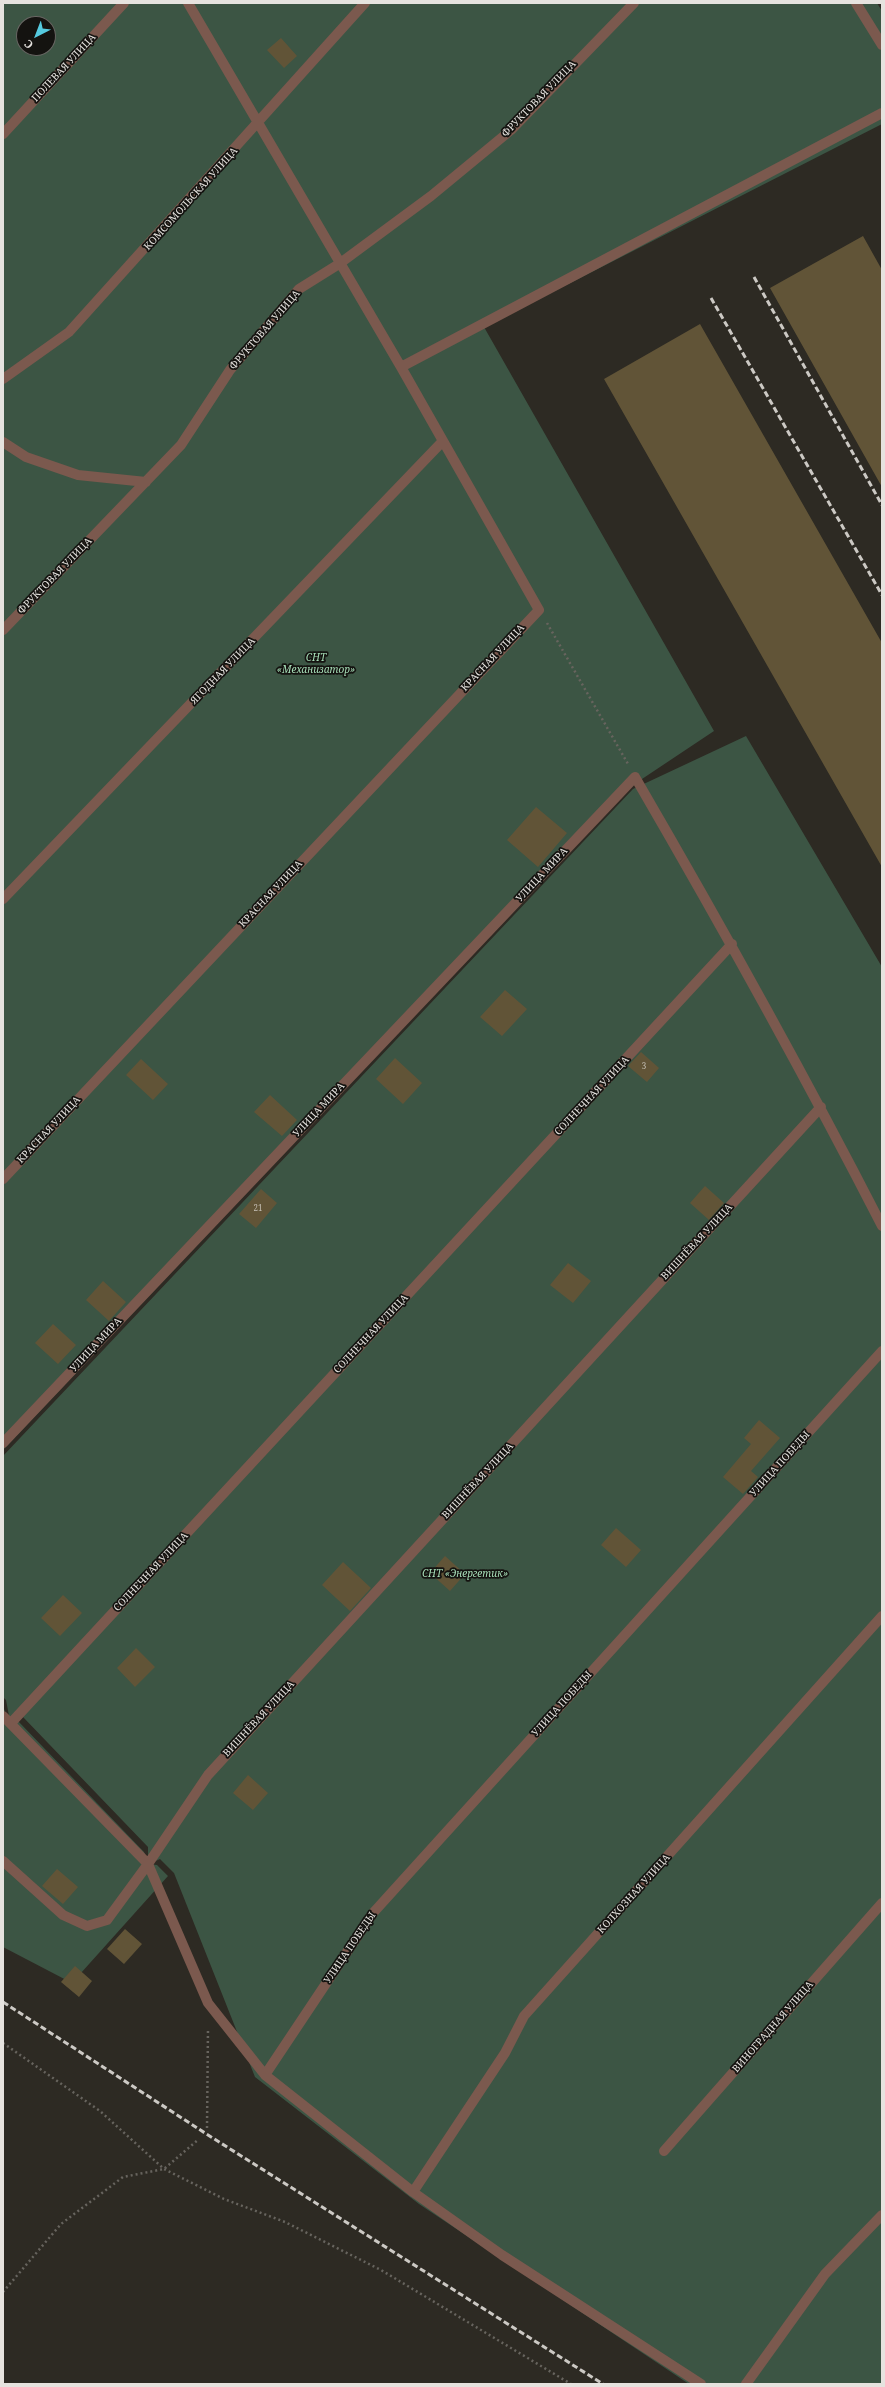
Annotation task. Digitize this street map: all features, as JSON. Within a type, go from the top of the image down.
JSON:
[{"type":"street","name":"ПОЛЕВАЯ УЛИЦА","points":[[3,134],[124,3]]},
{"type":"street","points":[[188,3],[339,264],[401,367],[442,442],[539,610]]},
{"type":"street","name":"КОМСОМОЛЬСКАЯ УЛИЦА","points":[[3,379],[69,332],[258,124],[365,3]]},
{"type":"street","name":"ФРУКТОВАЯ УЛИЦА","points":[[3,630],[181,446],[230,370],[299,289],[339,264],[431,196],[511,130],[634,3]]},
{"type":"street","points":[[856,3],[882,45]]},
{"type":"street","points":[[401,367],[882,113]]},
{"type":"street","points":[[3,442],[26,457],[78,475],[146,482]]},
{"type":"street","name":"ЯГОДНАЯ УЛИЦА","points":[[3,899],[442,442]]},
{"type":"street","name":"КРАСНАЯ УЛИЦА","points":[[3,1179],[539,610]]},
{"type":"street","points":[[635,776],[732,944],[821,1107],[882,1226]]},
{"type":"street","name":"УЛИЦА МИРА","points":[[3,1443],[635,776]]},
{"type":"street","name":"СОЛНЕЧНАЯ УЛИЦА","points":[[7,1720],[732,944]]},
{"type":"street","name":"ВИШНЁВАЯ УЛИЦА","points":[[148,1864],[208,1775],[821,1107]]},
{"type":"street","name":"УЛИЦА ПОБЕДЫ","points":[[265,2075],[373,1913],[882,1351]]},
{"type":"street","name":"КОЛХОЗНАЯ УЛИЦА","points":[[413,2192],[505,2053],[524,2016],[882,1616]]},
{"type":"street","points":[[7,1720],[148,1864],[208,2003],[265,2075],[413,2192],[502,2254],[701,2384]]},
{"type":"street","points":[[3,1861],[63,1915],[86,1926],[107,1920],[148,1864]]},
{"type":"street","name":"ВИНОГРАДНАЯ УЛИЦА","points":[[664,2151],[882,1903]]},
{"type":"street","points":[[746,2384],[825,2274],[882,2215]]},
{"type":"path","points":[[539,610],[635,776]]},
{"type":"path","points":[[208,2003],[208,2128]]},
{"type":"path","points":[[3,2043],[100,2111],[164,2169],[224,2199],[285,2222],[381,2270],[571,2384]]},
{"type":"path","points":[[3,2292],[62,2224],[117,2181],[123,2177],[164,2169],[199,2139]]},
{"type":"green space","name":"СНТ «Механизатор»","points":[[3,3],[877,3],[882,11],[882,124],[484,327],[714,731],[630,787],[3,1450]]},
{"type":"green space","name":"СНТ «Энергетик»","points":[[746,736],[882,967],[882,2384],[689,2384],[419,2204],[255,2077],[174,1873],[160,1859],[149,1864],[157,1865],[168,1876],[72,1983],[3,1947],[3,1707],[10,1721],[6,1700],[3,1697],[3,1456],[633,789]],"holes":[[[23,1717],[148,1847],[148,1862],[144,1852],[18,1721]]]},
{"type":"building","points":[[281,38],[297,56],[284,68],[267,50]]},
{"type":"building","points":[[863,236],[882,270],[882,487],[770,288]]},
{"type":"building","points":[[700,324],[882,643],[882,867],[604,379]]},
{"type":"building","points":[[536,807],[567,833],[538,867],[507,840]]},
{"type":"building","points":[[505,990],[527,1009],[502,1036],[480,1017]]},
{"type":"building","points":[[641,1052],[659,1068],[647,1082],[628,1066]]},
{"type":"building","points":[[395,1058],[422,1083],[403,1104],[376,1079]]},
{"type":"building","points":[[141,1059],[168,1084],[153,1100],[126,1075]]},
{"type":"building","points":[[270,1095],[297,1120],[282,1136],[254,1112]]},
{"type":"building","points":[[705,1186],[724,1203],[709,1220],[690,1203]]},
{"type":"building","points":[[261,1189],[277,1203],[256,1228],[239,1214]]},
{"type":"building","points":[[568,1263],[591,1281],[573,1303],[550,1285]]},
{"type":"building","points":[[103,1281],[126,1302],[109,1321],[86,1300]]},
{"type":"building","points":[[53,1324],[76,1345],[58,1364],[35,1343]]},
{"type":"building","points":[[759,1420],[780,1438],[751,1471],[758,1477],[743,1494],[723,1477],[751,1444],[744,1438]]},
{"type":"building","points":[[616,1528],[641,1550],[626,1567],[601,1545]]},
{"type":"building","points":[[445,1556],[465,1574],[450,1591],[430,1573]]},
{"type":"building","points":[[343,1562],[371,1588],[350,1611],[322,1585]]},
{"type":"building","points":[[63,1595],[82,1613],[60,1636],[41,1618]]},
{"type":"building","points":[[136,1648],[155,1667],[135,1687],[117,1668]]},
{"type":"building","points":[[248,1775],[268,1793],[253,1810],[233,1793]]},
{"type":"building","points":[[57,1869],[78,1887],[63,1904],[42,1886]]},
{"type":"building","points":[[125,1929],[142,1944],[124,1964],[107,1949]]},
{"type":"building","points":[[75,1966],[92,1981],[79,1997],[61,1982]]},
{"type":"railway","points":[[754,277],[882,505]]},
{"type":"railway","points":[[711,298],[882,595]]},
{"type":"railway","points":[[3,2002],[208,2135],[603,2384]]}]
